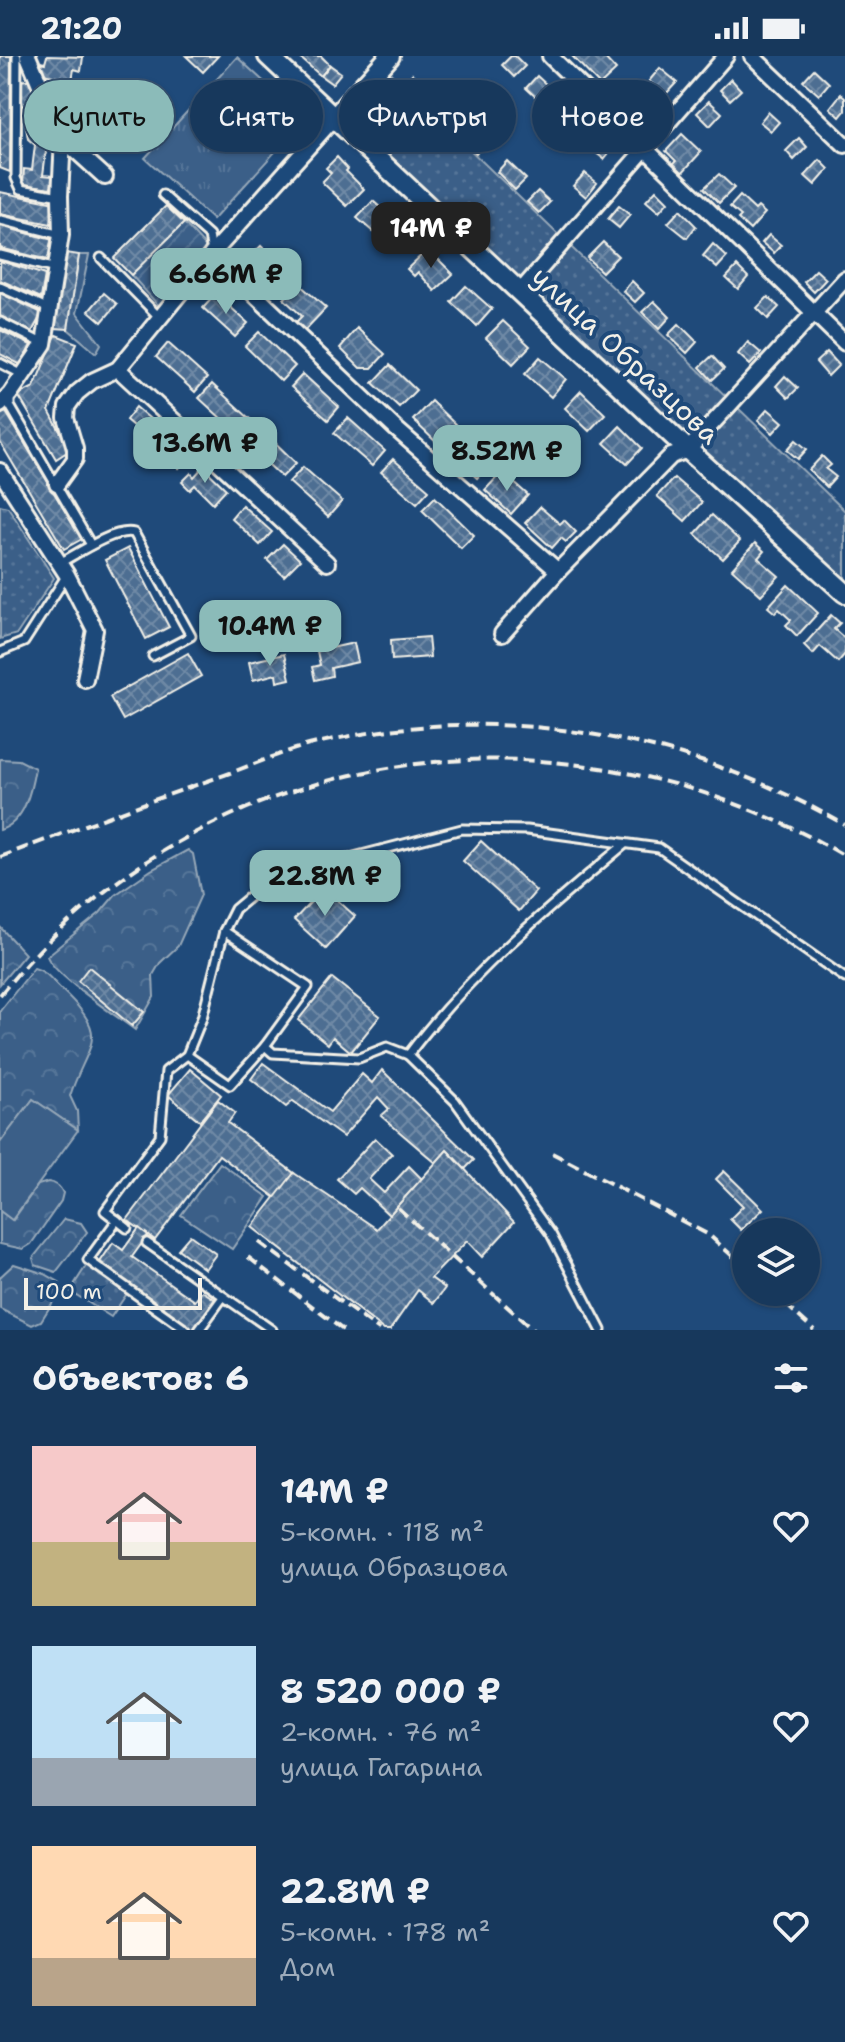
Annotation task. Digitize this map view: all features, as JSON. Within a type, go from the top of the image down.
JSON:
[{"type":"street","points":[[28,56],[37,80]]},
{"type":"street","name":"улица Образцова","points":[[268,56],[519,293],[845,593]]},
{"type":"street","points":[[57,484],[75,459],[66,418],[67,407],[77,393],[92,381],[118,369],[212,254],[390,56]]},
{"type":"street","points":[[550,56],[574,80]]},
{"type":"street","points":[[673,116],[726,56]]},
{"type":"street","points":[[752,56],[845,145]]},
{"type":"street","points":[[5,399],[44,344],[61,235],[62,152]]},
{"type":"street","points":[[77,152],[105,177]]},
{"type":"street","points":[[519,293],[641,152]]},
{"type":"street","points":[[647,152],[845,343]]},
{"type":"street","points":[[212,254],[396,429],[558,571]]},
{"type":"street","points":[[502,634],[558,571],[671,456],[688,450],[845,279]]},
{"type":"street","points":[[118,369],[327,563]]},
{"type":"street","points":[[0,471],[64,569],[95,630],[85,679]]},
{"type":"lane","points":[[17,56],[16,178],[21,189],[60,196]]},
{"type":"lane","points":[[163,195],[209,236],[212,254]]},
{"type":"lane","points":[[1,220],[61,235]]},
{"type":"lane","points":[[0,255],[57,269]]},
{"type":"lane","points":[[101,258],[160,318]]},
{"type":"lane","points":[[0,287],[51,310]]},
{"type":"lane","points":[[0,322],[44,344]]},
{"type":"lane","points":[[0,363],[24,376]]},
{"type":"lane","points":[[5,399],[91,545]]},
{"type":"lane","points":[[0,652],[24,642],[64,569],[91,545],[126,531],[134,533],[191,636],[153,656]]},
{"type":"lane","points":[[127,1228],[105,1211],[160,1136],[166,1071],[187,1055],[202,1018],[224,931],[235,909],[259,889],[288,874],[462,829],[527,830],[659,848],[845,978]]},
{"type":"lane","points":[[408,1055],[428,1028],[525,928],[625,844]]},
{"type":"lane","points":[[187,1055],[230,1085],[265,1046],[308,987],[224,931]]},
{"type":"lane","points":[[265,1046],[273,1053],[359,1058],[387,1047],[408,1055],[455,1101],[551,1234],[601,1330]]},
{"type":"lane","points":[[117,1220],[88,1260],[186,1330]]},
{"type":"lane","points":[[147,1243],[272,1330]]},
{"type":"lane","points":[[199,1330],[223,1297]]},
{"type":"green space","points":[[237,57],[262,80],[216,80]]},
{"type":"green space","points":[[382,65],[398,80],[368,80]]},
{"type":"green space","points":[[190,109],[190,152],[275,152],[213,220],[145,158],[150,152],[174,152],[174,126]]},
{"type":"green space","points":[[371,152],[472,152],[845,511],[845,593]]},
{"type":"green space","points":[[184,223],[206,247],[159,306],[131,275]]},
{"type":"green space","points":[[79,255],[89,255],[77,313],[101,344],[96,353],[68,329]]},
{"type":"green space","points":[[0,505],[8,507],[54,578],[17,634],[0,639]]},
{"type":"green space","points":[[0,759],[19,760],[35,768],[29,796],[21,813],[9,826],[0,830]]},
{"type":"green space","points":[[188,850],[193,854],[201,895],[178,946],[160,963],[153,975],[154,997],[135,1030],[61,974],[47,956],[100,913],[115,895]]},
{"type":"green space","points":[[0,927],[25,954],[0,984]]},
{"type":"green space","points":[[34,968],[46,974],[78,1007],[92,1031],[92,1041],[70,1096],[77,1111],[78,1130],[33,1099],[0,1143],[0,1011]]},
{"type":"green space","points":[[33,1099],[78,1130],[12,1220],[0,1211],[0,1143]]},
{"type":"green space","points":[[220,1163],[268,1197],[232,1249],[181,1215]]},
{"type":"green space","points":[[48,1182],[61,1188],[61,1201],[31,1244],[23,1249],[0,1244],[0,1211],[13,1220],[38,1185]]},
{"type":"green space","points":[[64,1219],[81,1223],[87,1232],[56,1272],[35,1265],[33,1258]]},
{"type":"green space","points":[[88,1263],[128,1292],[111,1317],[70,1291]]},
{"type":"green space","points":[[14,1264],[59,1282],[61,1289],[41,1321],[32,1325],[0,1309],[0,1277]]},
{"type":"building","points":[[0,56],[11,56],[10,172],[0,168]]},
{"type":"building","points":[[47,56],[83,57],[81,71],[74,69],[72,80],[38,73],[40,62],[45,63]]},
{"type":"building","points":[[186,56],[218,56],[203,72]]},
{"type":"building","points":[[298,56],[321,56],[330,65],[321,76]]},
{"type":"building","points":[[511,56],[525,66],[514,77],[502,65]]},
{"type":"building","points":[[572,56],[603,56],[616,70],[605,80],[595,80]]},
{"type":"building","points":[[330,65],[341,73],[332,84],[321,76]]},
{"type":"building","points":[[660,68],[677,82],[673,86],[673,80],[650,80]]},
{"type":"building","points":[[814,69],[829,83],[819,95],[803,81]]},
{"type":"building","points":[[731,79],[741,90],[730,100],[720,90]]},
{"type":"building","points":[[24,80],[24,113],[19,81]]},
{"type":"building","points":[[841,94],[845,97],[845,111],[840,117],[830,108]]},
{"type":"building","points":[[709,101],[722,113],[710,126],[697,113]]},
{"type":"building","points":[[768,112],[779,122],[771,131],[760,122]]},
{"type":"building","points":[[682,134],[701,152],[681,174],[672,165],[676,161],[667,152],[673,152],[673,144]]},
{"type":"building","points":[[799,138],[807,147],[794,160],[786,151]]},
{"type":"building","points":[[34,152],[46,152],[43,175],[53,176],[51,188],[23,184],[24,169],[32,170]]},
{"type":"building","points":[[595,152],[610,152],[604,159]]},
{"type":"building","points":[[337,157],[364,189],[347,206],[322,182],[331,173],[326,168]]},
{"type":"building","points":[[820,160],[829,169],[815,185],[805,176]]},
{"type":"building","points":[[507,161],[526,179],[515,190],[497,172]]},
{"type":"building","points":[[585,173],[597,183],[586,197],[573,186]]},
{"type":"building","points":[[719,174],[734,188],[719,203],[704,188]]},
{"type":"building","points":[[656,190],[668,202],[659,212],[646,201]]},
{"type":"building","points":[[538,191],[550,202],[539,213],[527,202]]},
{"type":"building","points":[[0,192],[55,203],[51,224],[0,214]]},
{"type":"building","points":[[740,196],[755,210],[758,207],[765,213],[750,230],[730,207]]},
{"type":"building","points":[[373,201],[402,226],[387,244],[357,218]]},
{"type":"building","points":[[166,206],[184,223],[131,275],[114,258]]},
{"type":"building","points":[[619,206],[630,215],[619,228],[608,219]]},
{"type":"building","points":[[680,210],[696,226],[687,238],[668,223]]},
{"type":"building","points":[[0,226],[53,240],[48,260],[0,248]]},
{"type":"building","points":[[769,235],[781,245],[774,253],[762,243]]},
{"type":"building","points":[[603,242],[618,256],[602,272],[587,258]]},
{"type":"building","points":[[713,244],[727,257],[717,268],[703,256]]},
{"type":"building","points":[[261,246],[287,271],[269,290],[243,264]]},
{"type":"building","points":[[428,249],[453,274],[435,291],[418,272],[414,276],[407,269]]},
{"type":"building","points":[[66,253],[79,255],[68,329],[55,328]]},
{"type":"building","points":[[0,261],[45,275],[41,298],[0,280]]},
{"type":"building","points":[[737,266],[748,277],[738,289],[726,278]]},
{"type":"building","points":[[816,270],[826,279],[814,292],[804,282]]},
{"type":"building","points":[[632,281],[644,293],[635,302],[623,291]]},
{"type":"building","points":[[298,283],[326,308],[305,330],[296,322],[302,316],[284,299]]},
{"type":"building","points":[[466,286],[492,309],[477,326],[451,302]]},
{"type":"building","points":[[0,293],[42,313],[32,332],[0,316]]},
{"type":"building","points":[[104,293],[117,304],[102,322],[89,311]]},
{"type":"building","points":[[216,294],[248,323],[235,337],[203,308]]},
{"type":"building","points":[[768,297],[779,307],[768,319],[757,308]]},
{"type":"building","points":[[654,301],[670,317],[659,329],[642,312]]},
{"type":"building","points":[[503,321],[530,346],[513,364],[486,338]]},
{"type":"building","points":[[679,324],[697,342],[687,353],[668,335]]},
{"type":"building","points":[[357,328],[385,354],[372,368],[360,368],[340,348]]},
{"type":"building","points":[[0,330],[31,345],[21,365],[0,354]]},
{"type":"building","points":[[259,332],[295,366],[281,381],[245,346]]},
{"type":"building","points":[[56,335],[77,343],[49,411],[70,450],[56,459],[18,395],[34,387]]},
{"type":"building","points":[[748,342],[761,353],[750,365],[738,354]]},
{"type":"building","points":[[168,343],[207,378],[195,392],[156,357]]},
{"type":"building","points":[[827,352],[839,365],[828,376],[816,362]]},
{"type":"building","points":[[712,356],[724,369],[712,380],[700,367]]},
{"type":"building","points":[[540,357],[566,379],[551,397],[525,374]]},
{"type":"building","points":[[390,365],[416,390],[399,407],[373,383]]},
{"type":"building","points":[[303,374],[339,407],[328,420],[291,387]]},
{"type":"building","points":[[785,376],[798,388],[788,398],[776,386]]},
{"type":"building","points":[[212,384],[250,419],[237,433],[199,398]]},
{"type":"building","points":[[581,391],[605,414],[589,431],[565,408]]},
{"type":"building","points":[[431,401],[456,425],[438,444],[413,420]]},
{"type":"building","points":[[136,407],[156,424],[146,437],[126,420]]},
{"type":"building","points":[[768,409],[783,422],[773,433],[758,420]]},
{"type":"building","points":[[6,412],[82,539],[64,549],[0,442],[0,415]]},
{"type":"building","points":[[348,418],[385,451],[372,466],[334,433]]},
{"type":"building","points":[[258,426],[296,463],[282,477],[243,441]]},
{"type":"building","points":[[620,426],[642,448],[627,464],[604,443]]},
{"type":"building","points":[[171,437],[191,455],[179,468],[159,450]]},
{"type":"building","points":[[467,438],[493,461],[477,478],[451,455]]},
{"type":"building","points":[[796,440],[807,449],[798,459],[787,450]]},
{"type":"building","points":[[822,456],[831,465],[826,469],[836,477],[827,487],[809,470]]},
{"type":"building","points":[[393,459],[429,490],[417,503],[381,472]]},
{"type":"building","points":[[203,467],[226,489],[213,503],[195,485],[190,490],[182,482],[191,473],[194,477]]},
{"type":"building","points":[[303,467],[342,501],[328,517],[289,482]]},
{"type":"building","points":[[502,472],[528,495],[511,514],[485,490]]},
{"type":"building","points":[[674,478],[702,502],[685,521],[657,496]]},
{"type":"building","points":[[435,497],[474,535],[461,548],[422,510]]},
{"type":"building","points":[[242,505],[272,532],[260,545],[231,518]]},
{"type":"building","points":[[540,507],[560,524],[564,520],[576,532],[566,542],[561,538],[552,548],[525,523]]},
{"type":"building","points":[[712,515],[740,541],[723,559],[695,534]]},
{"type":"building","points":[[755,543],[764,551],[758,558],[779,576],[761,595],[732,569]]},
{"type":"building","points":[[283,544],[300,560],[284,576],[267,560]]},
{"type":"building","points":[[128,548],[169,627],[146,639],[105,560]]},
{"type":"building","points":[[788,585],[818,613],[797,636],[786,625],[791,620],[779,609],[775,613],[768,607]]},
{"type":"building","points":[[831,615],[840,623],[834,629],[845,639],[845,654],[838,662],[820,646],[813,654],[804,645]]},
{"type":"building","points":[[428,637],[430,657],[392,660],[391,640]]},
{"type":"building","points":[[354,643],[358,662],[331,668],[332,676],[315,680],[312,667],[320,665],[317,651]]},
{"type":"building","points":[[188,653],[201,676],[123,720],[110,697]]},
{"type":"building","points":[[284,654],[290,679],[277,682],[276,674],[253,680],[249,662]]},
{"type":"building","points":[[481,841],[536,891],[519,911],[463,861]]},
{"type":"building","points":[[324,888],[355,916],[326,949],[294,920]]},
{"type":"building","points":[[89,967],[144,1012],[132,1026],[78,981]]},
{"type":"building","points":[[332,978],[380,1016],[351,1052],[333,1037],[328,1044],[298,1020]]},
{"type":"building","points":[[263,1063],[330,1112],[362,1074],[372,1083],[382,1070],[474,1160],[465,1169],[447,1150],[436,1163],[381,1116],[389,1109],[378,1097],[343,1137],[293,1101],[286,1107],[251,1079]]},
{"type":"building","points":[[190,1069],[221,1095],[200,1121],[168,1095]]},
{"type":"building","points":[[218,1100],[235,1113],[228,1123],[294,1173],[276,1198],[219,1155],[155,1240],[127,1220]]},
{"type":"building","points":[[375,1138],[392,1154],[369,1179],[384,1193],[409,1166],[422,1179],[389,1215],[360,1188],[354,1194],[337,1179]]},
{"type":"building","points":[[447,1150],[514,1222],[482,1257],[467,1241],[431,1278],[445,1288],[434,1303],[418,1290],[390,1330],[384,1330],[252,1227],[294,1173],[377,1229]]},
{"type":"building","points":[[724,1171],[763,1209],[754,1218],[732,1218],[732,1221],[730,1219],[743,1206],[716,1179]]},
{"type":"building","points":[[139,1228],[148,1235],[132,1257],[195,1301],[202,1291],[216,1300],[194,1330],[98,1265],[113,1243],[123,1250]]},
{"type":"building","points":[[190,1235],[216,1254],[205,1269],[178,1249]]},
{"type":"railway","points":[[0,857],[301,747],[381,731],[450,725],[519,726],[587,734],[654,747],[720,767],[784,793],[845,825]]},
{"type":"railway","points":[[0,995],[84,908],[180,841],[284,794],[395,767],[509,760],[623,772],[736,804],[845,856]]},
{"type":"railway","points":[[552,1153],[709,1235],[732,1256]]},
{"type":"railway","points":[[398,1208],[533,1330]]},
{"type":"railway","points":[[259,1242],[379,1330]]},
{"type":"railway","points":[[248,1257],[343,1330]]},
{"type":"railway","points":[[787,1306],[814,1330]]}]
